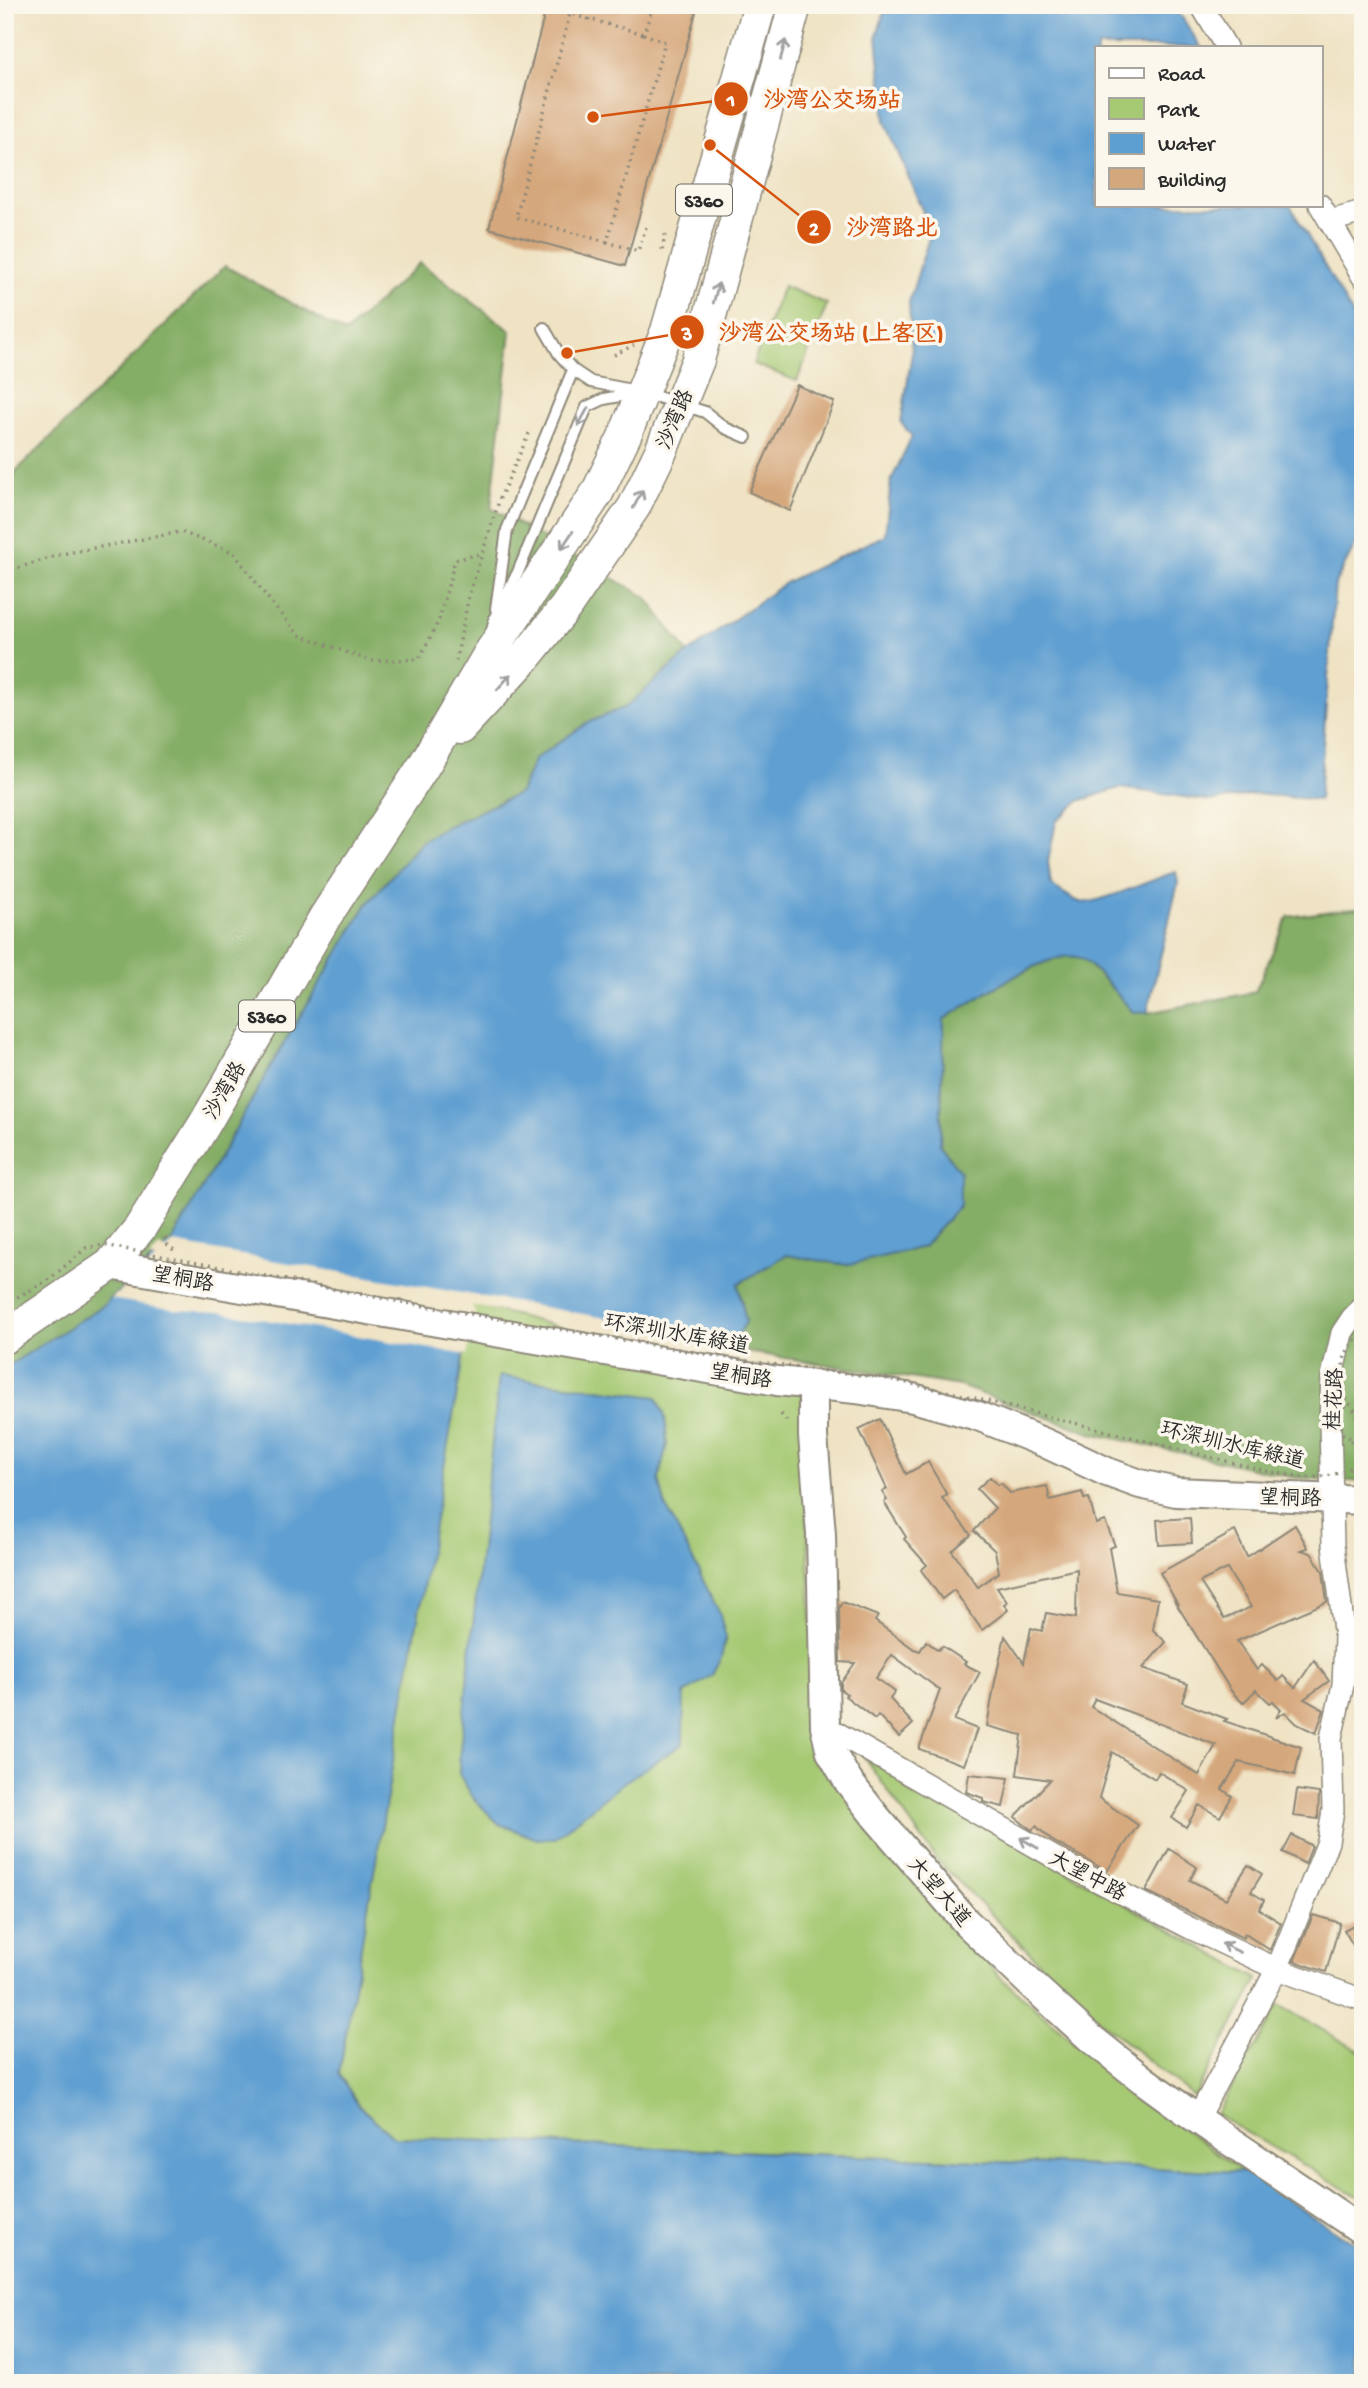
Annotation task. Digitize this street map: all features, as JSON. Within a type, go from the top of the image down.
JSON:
[{"type":"main road","name":"沙湾路","points":[[5,1337],[110,1265],[147,1216],[204,1125],[325,917],[423,767],[488,656],[597,493],[625,435],[667,331],[760,5]]},
{"type":"main road","name":"沙湾路","points":[[423,767],[502,684],[565,608],[634,507],[681,405],[698,360],[795,5]]},
{"type":"main road","points":[[536,586],[565,608]]},
{"type":"main road","name":"望桐路","points":[[110,1265],[177,1266],[777,1381],[913,1398],[978,1416],[1107,1472],[1176,1492],[1363,1500]]},
{"type":"main road","name":"大望大道","points":[[813,1385],[813,1436],[821,1534],[825,1726],[831,1752],[848,1781],[966,1922],[1088,2036],[1197,2119],[1363,2231]]},
{"type":"street","points":[[1201,5],[1225,46]]},
{"type":"street","points":[[1363,212],[1325,213],[1363,277]]},
{"type":"street","name":"桂花路","points":[[1197,2119],[1277,1969],[1328,1842],[1333,1810],[1331,1738],[1343,1685],[1345,1638],[1333,1545],[1330,1422],[1334,1362],[1342,1333],[1363,1307]]},
{"type":"street","name":"大望中路","points":[[825,1726],[1079,1871],[1190,1928],[1277,1969],[1363,2000]]},
{"type":"lane","points":[[544,328],[559,354],[573,370],[591,383],[642,392],[705,412],[725,428],[746,437]]},
{"type":"lane","points":[[488,656],[507,530],[573,370]]},
{"type":"lane","points":[[495,617],[518,572],[587,407],[604,399],[642,392]]},
{"type":"path","points":[[589,20],[594,5]]},
{"type":"path","points":[[645,34],[653,5]]},
{"type":"path","points":[[607,242],[666,41],[570,14],[516,218],[638,251],[646,227]]},
{"type":"path","points":[[614,355],[642,340]]},
{"type":"path","points":[[453,671],[461,630],[500,498],[534,422]]},
{"type":"path","points":[[5,572],[62,554],[181,532],[233,552],[272,605],[299,635],[372,661],[419,659],[439,620],[455,560],[483,552]]},
{"type":"path","points":[[165,1237],[177,1266]]},
{"type":"path","name":"环深圳水库緑道","points":[[5,1304],[50,1279],[86,1248],[104,1245],[539,1326],[746,1361],[897,1381],[1266,1471],[1314,1479],[1344,1472],[1360,1461],[1350,1438]]},
{"type":"path","points":[[1345,1398],[1356,1411],[1361,1428],[1358,1434],[1350,1438],[1343,1434],[1340,1425],[1345,1398],[1342,1368],[1346,1353],[1363,1329]]},
{"type":"green space","points":[[420,263],[511,331],[491,508],[646,597],[688,653],[625,708],[587,723],[534,760],[520,793],[448,826],[367,904],[279,1052],[173,1240],[104,1305],[5,1368],[5,482],[225,266],[345,333]]},
{"type":"green space","points":[[783,286],[827,304],[797,381],[753,364]]},
{"type":"green space","points":[[1363,907],[1363,1482],[1292,1477],[1091,1433],[960,1386],[729,1349],[746,1322],[738,1284],[786,1255],[847,1265],[960,1172],[940,1145],[944,1019],[1011,978],[1031,968],[1067,957],[1085,961],[1133,1012],[1147,1013],[1255,992],[1288,917]]},
{"type":"green space","points":[[464,1302],[802,1390],[814,1684],[896,1859],[999,1976],[1121,2083],[1244,2172],[394,2137],[359,2106],[339,2074]]},
{"type":"green space","points":[[864,1757],[1258,1979],[1194,2097],[1091,2014],[937,1860]]},
{"type":"green space","points":[[1279,2005],[1363,2053],[1363,2199],[1216,2115]]},
{"type":"water","points":[[886,5],[1174,5],[1200,46],[1095,46],[1095,206],[1291,206],[1363,333],[1363,530],[1335,584],[1319,800],[1256,794],[1213,801],[1119,788],[1079,801],[1056,822],[1048,862],[1051,885],[1077,901],[1087,902],[1112,896],[1176,872],[1178,883],[1147,1013],[1133,1012],[1085,961],[1066,957],[1031,968],[1011,978],[944,1019],[940,1145],[960,1172],[960,1205],[923,1247],[847,1265],[786,1255],[738,1284],[746,1322],[729,1349],[465,1302],[471,1312],[339,2074],[359,2106],[394,2137],[1244,2172],[1363,2249],[1363,2383],[5,2383],[5,1368],[104,1305],[173,1240],[279,1052],[367,904],[421,842],[448,826],[520,793],[534,760],[587,723],[626,707],[688,653],[786,582],[885,535],[891,481],[912,436],[901,423],[912,353],[909,302],[931,231],[885,121],[877,36]]},
{"type":"water","points":[[499,1376],[657,1397],[665,1416],[667,1444],[659,1479],[665,1504],[719,1612],[726,1637],[721,1658],[712,1675],[684,1694],[683,1744],[623,1783],[555,1838],[537,1839],[499,1824],[474,1799],[459,1774]]},
{"type":"pier","points":[[173,1243],[738,1341],[729,1353],[472,1306],[475,1312],[467,1355],[220,1312],[177,1310],[111,1299],[155,1260],[149,1258],[159,1247],[167,1249]]},
{"type":"building","points":[[547,5],[698,5],[625,266],[489,228]]},
{"type":"building","points":[[797,385],[834,402],[790,511],[749,492]]},
{"type":"building","points":[[880,1419],[906,1474],[928,1462],[947,1495],[942,1498],[971,1535],[952,1551],[978,1587],[999,1572],[995,1551],[974,1531],[995,1508],[977,1489],[990,1477],[998,1485],[1001,1483],[1010,1493],[1047,1486],[1050,1500],[1082,1492],[1084,1499],[1089,1498],[1096,1524],[1105,1521],[1115,1546],[1109,1548],[1117,1592],[1158,1599],[1153,1630],[1166,1642],[1143,1668],[1188,1684],[1182,1702],[1227,1719],[1224,1721],[1301,1747],[1295,1775],[1239,1762],[1222,1789],[1232,1796],[1220,1817],[1199,1805],[1186,1827],[1172,1818],[1189,1791],[1159,1772],[1155,1779],[1112,1752],[1099,1798],[1138,1825],[1107,1871],[1051,1840],[1036,1826],[1032,1830],[1025,1825],[1015,1817],[1050,1780],[1017,1775],[1022,1735],[987,1726],[995,1681],[1005,1636],[1024,1663],[1031,1628],[1042,1631],[1046,1613],[1076,1618],[1077,1569],[997,1587],[1007,1602],[1004,1604],[1008,1610],[982,1630],[954,1590],[942,1599],[921,1570],[927,1565],[904,1539],[906,1537],[884,1502],[887,1500],[882,1492],[887,1489],[859,1429]],"holes":[[[1095,1699],[1216,1745],[1199,1775],[1091,1707]]]},
{"type":"building","points":[[1190,1518],[1192,1543],[1159,1545],[1157,1520]]},
{"type":"building","points":[[1295,1525],[1308,1548],[1301,1550],[1311,1553],[1323,1571],[1327,1602],[1237,1641],[1257,1670],[1262,1665],[1278,1681],[1283,1676],[1295,1688],[1314,1660],[1329,1681],[1304,1699],[1324,1710],[1316,1733],[1297,1724],[1285,1712],[1276,1718],[1281,1709],[1256,1690],[1243,1703],[1232,1692],[1175,1602],[1177,1603],[1160,1573],[1235,1531],[1247,1557]],"holes":[[[1227,1569],[1251,1607],[1224,1619],[1200,1582]]]},
{"type":"building","points":[[842,1602],[878,1616],[875,1621],[914,1649],[920,1651],[926,1641],[938,1650],[942,1646],[966,1662],[964,1664],[980,1672],[954,1720],[977,1729],[964,1765],[919,1749],[940,1690],[892,1655],[876,1678],[895,1692],[890,1699],[913,1724],[899,1737],[878,1715],[875,1719],[845,1696],[847,1694],[841,1690],[841,1683],[855,1663],[840,1662],[839,1608]]},
{"type":"building","points":[[969,1774],[1009,1778],[1003,1807],[983,1802],[983,1798],[966,1792]]},
{"type":"building","points":[[1297,1790],[1319,1793],[1318,1819],[1293,1816]]},
{"type":"building","points":[[1292,1835],[1312,1846],[1305,1864],[1283,1852]]},
{"type":"building","points":[[1169,1849],[1197,1867],[1190,1880],[1226,1899],[1248,1865],[1262,1874],[1251,1892],[1264,1900],[1259,1909],[1281,1923],[1270,1950],[1245,1934],[1243,1938],[1146,1891]]},
{"type":"building","points":[[1313,1915],[1340,1923],[1326,1972],[1294,1961]]},
{"type":"building","points":[[1363,1920],[1363,1962],[1344,1930]]},
{"type":"place","name":"沙湾公交场站","points":[[593,117]]},
{"type":"place","name":"沙湾路北","points":[[710,145]]},
{"type":"place","name":"沙湾公交场站 (上客区)","points":[[567,353]]}]
